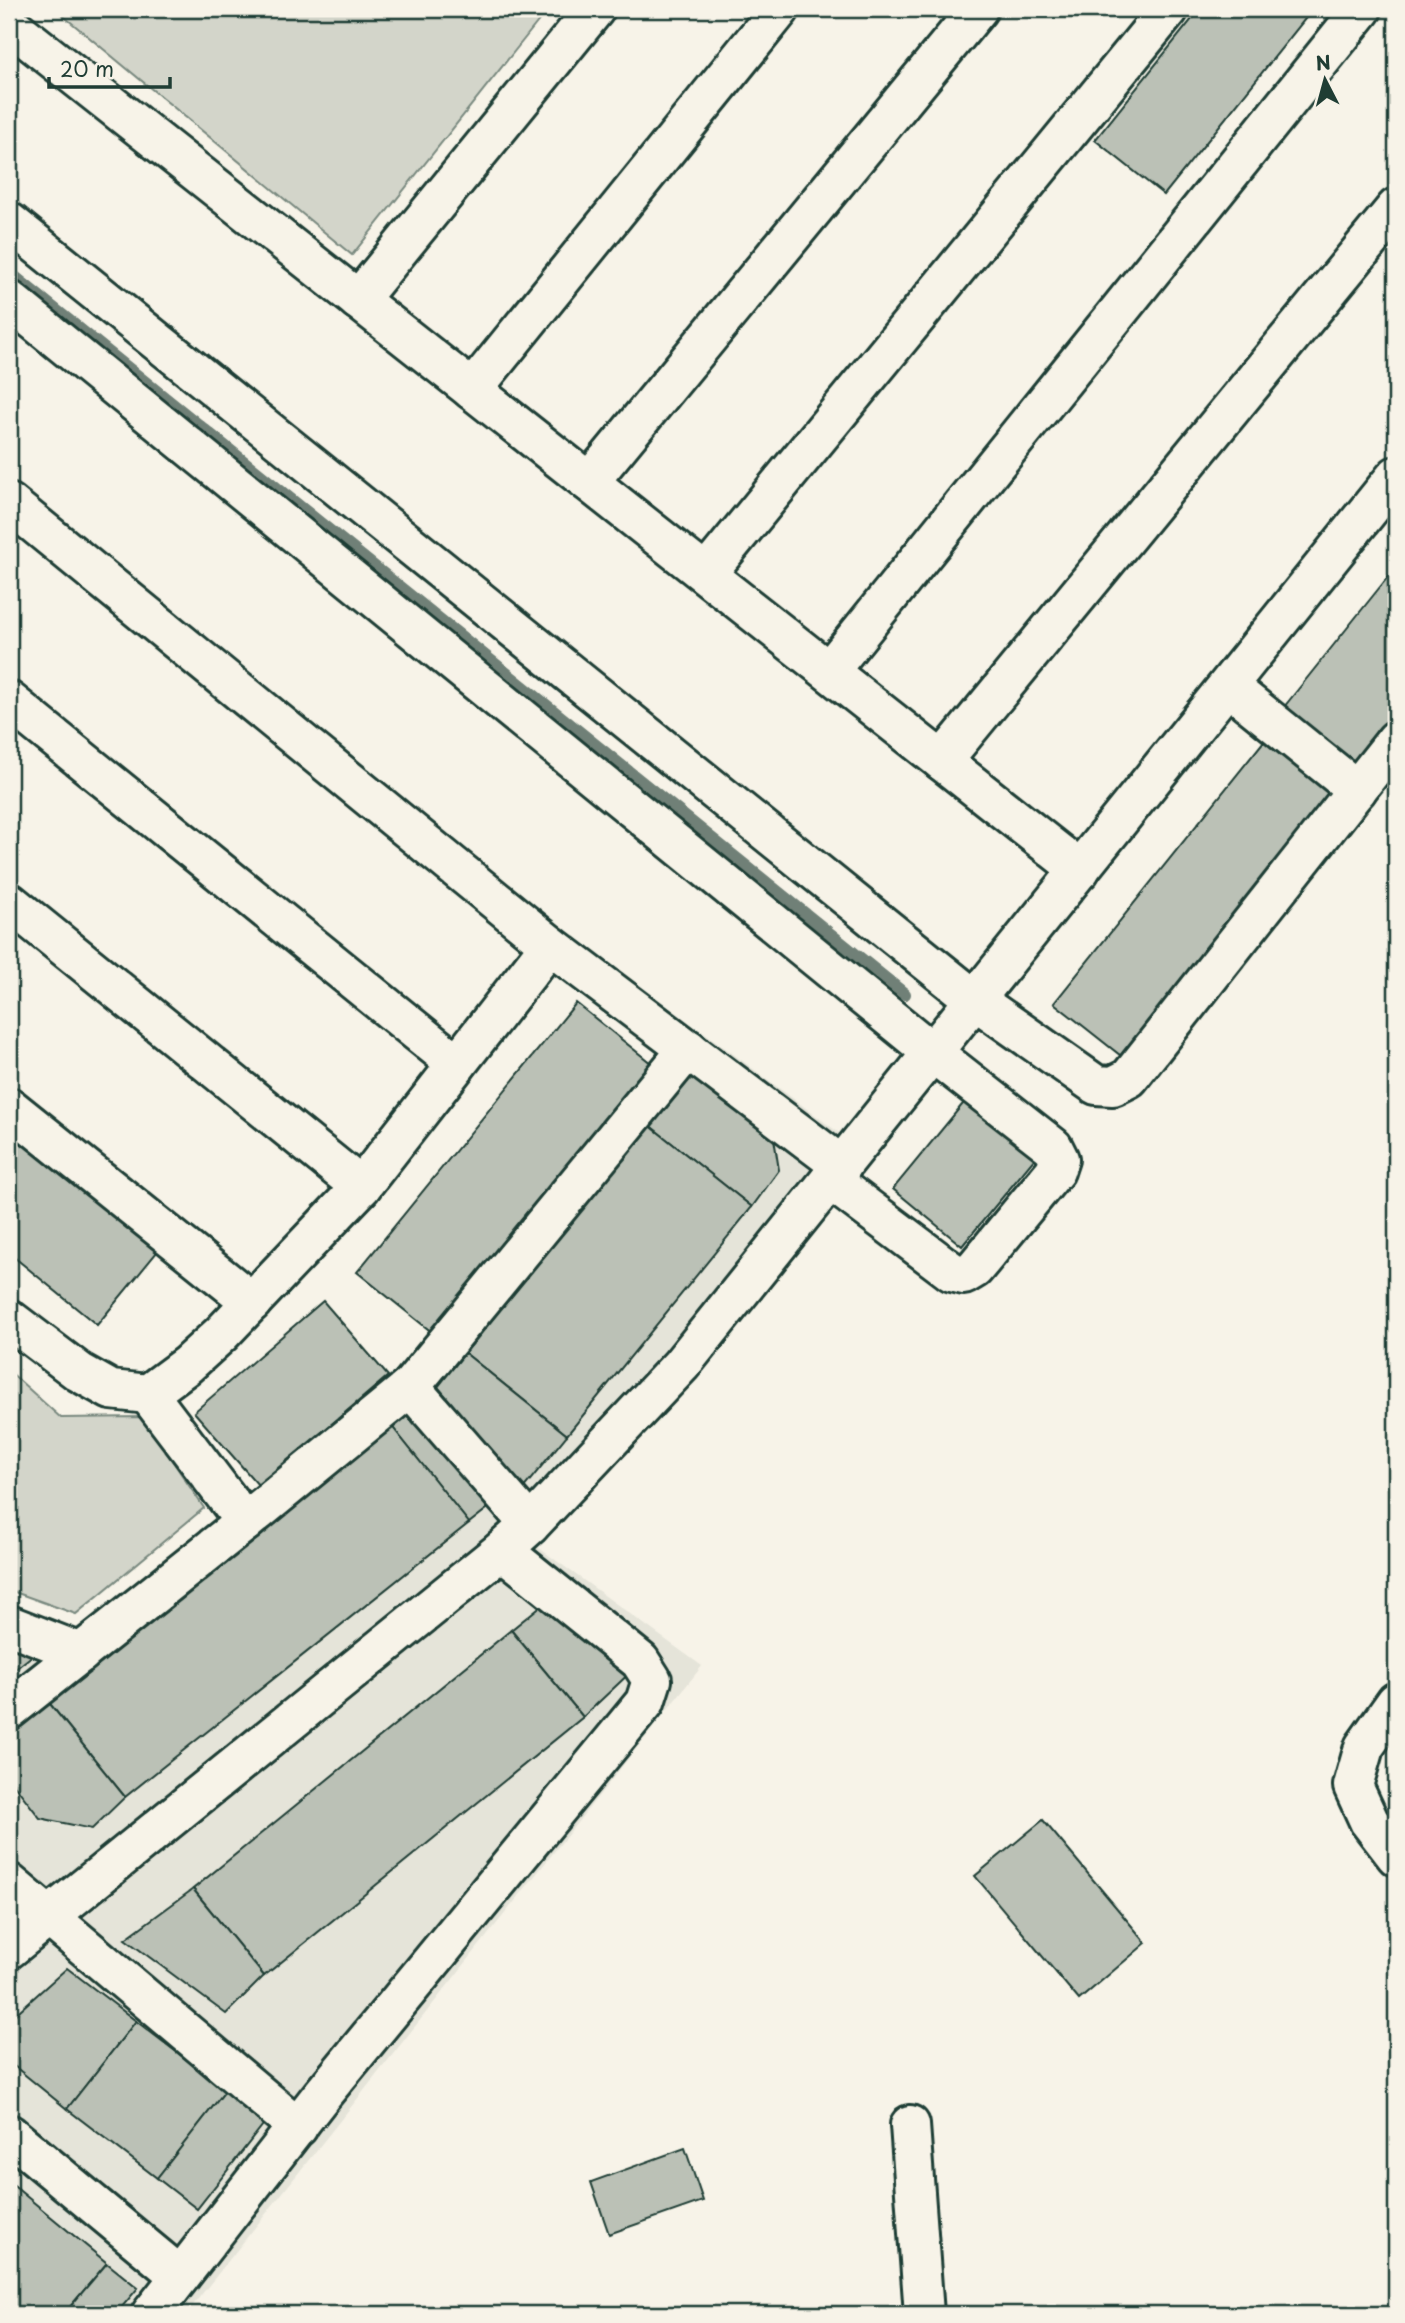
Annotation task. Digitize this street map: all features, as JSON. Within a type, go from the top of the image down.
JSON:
[{"type":"street","points":[[358,300],[595,9]]},
{"type":"street","points":[[472,390],[780,9]]},
{"type":"street","points":[[589,482],[978,9]]},
{"type":"street","points":[[706,574],[1169,9]]},
{"type":"street","points":[[829,671],[1362,9]]},
{"type":"street","points":[[9,24],[1080,870]]},
{"type":"street","points":[[942,761],[1396,208]]},
{"type":"street","points":[[9,222],[975,1000],[1096,1085],[1113,1086],[1129,1078],[1396,740]]},
{"type":"street","points":[[9,300],[933,1053],[1053,1147],[1059,1159],[1055,1171],[974,1269],[964,1275],[952,1272],[688,1049],[550,945],[9,503]]},
{"type":"street","points":[[9,1949],[502,1550],[530,1525],[681,1365],[1396,476]]},
{"type":"street","points":[[1228,686],[1357,790]]},
{"type":"street","points":[[9,701],[457,1064]]},
{"type":"street","points":[[9,902],[361,1186]]},
{"type":"street","points":[[9,1319],[79,1372],[111,1390],[148,1394],[187,1365],[252,1302],[361,1186],[550,945]]},
{"type":"street","points":[[9,1710],[410,1387],[688,1049]]},
{"type":"street","points":[[9,1107],[252,1302]]},
{"type":"street","points":[[410,1387],[530,1525]]},
{"type":"street","points":[[148,1394],[245,1522]]},
{"type":"street","points":[[151,2314],[298,2127],[645,1702],[652,1680],[640,1661],[502,1550]]},
{"type":"street","points":[[9,1625],[81,1653]]},
{"type":"street","points":[[1396,1702],[1364,1747],[1353,1786],[1369,1821],[1396,1856]]},
{"type":"street","points":[[9,1883],[298,2127]]},
{"type":"street","points":[[910,2125],[924,2314]]},
{"type":"street","points":[[9,2133],[180,2276]]},
{"type":"shaded area","points":[[55,9],[548,9],[352,255]]},
{"type":"shaded area","points":[[701,1030],[862,1150],[525,1538],[702,1666],[186,2314],[9,2314],[9,1605],[92,1633],[415,1391]]},
{"type":"shaded area","points":[[9,1371],[61,1418],[143,1417],[204,1508],[76,1614],[9,1590]]},
{"type":"building","points":[[1200,9],[1313,9],[1164,195],[1095,140]]},
{"type":"building","points":[[1396,567],[1396,713],[1348,773],[1276,717]]},
{"type":"building","points":[[1264,741],[1335,797],[1125,1059],[1054,1003]]},
{"type":"building","points":[[576,1003],[652,1064],[433,1333],[357,1272]]},
{"type":"building","points":[[694,1071],[773,1132],[779,1170],[752,1207],[649,1125]]},
{"type":"building","points":[[971,1094],[1040,1152],[962,1246],[893,1189]]},
{"type":"building","points":[[9,1121],[162,1246],[97,1325],[9,1253]]},
{"type":"building","points":[[649,1125],[752,1207],[567,1435],[465,1353]]},
{"type":"building","points":[[323,1301],[388,1376],[259,1486],[194,1412]]},
{"type":"building","points":[[465,1353],[567,1435],[523,1489],[438,1387]]},
{"type":"building","points":[[414,1405],[497,1501],[469,1523],[390,1424]]},
{"type":"building","points":[[390,1424],[469,1523],[125,1797],[46,1699]]},
{"type":"building","points":[[548,1600],[635,1668],[583,1717],[511,1630]]},
{"type":"building","points":[[511,1630],[583,1717],[264,1976],[193,1889]]},
{"type":"building","points":[[9,1633],[47,1644],[9,1674]]},
{"type":"building","points":[[46,1699],[125,1797],[92,1829],[40,1818],[9,1778],[9,1728]]},
{"type":"building","points":[[1043,1820],[1146,1943],[1079,2000],[975,1876]]},
{"type":"building","points":[[193,1889],[264,1976],[226,2014],[125,1939]]},
{"type":"building","points":[[67,1968],[136,2021],[67,2109],[14,2066],[10,2019]]},
{"type":"building","points":[[136,2021],[226,2090],[157,2178],[67,2109]]},
{"type":"building","points":[[226,2090],[266,2121],[197,2209],[157,2178]]},
{"type":"building","points":[[685,2148],[703,2201],[609,2234],[591,2182]]},
{"type":"building","points":[[9,2182],[107,2263],[64,2314],[9,2314]]},
{"type":"building","points":[[107,2263],[138,2288],[116,2314],[64,2314]]},
{"type":"waterway","points":[[9,272],[905,994]]}]
